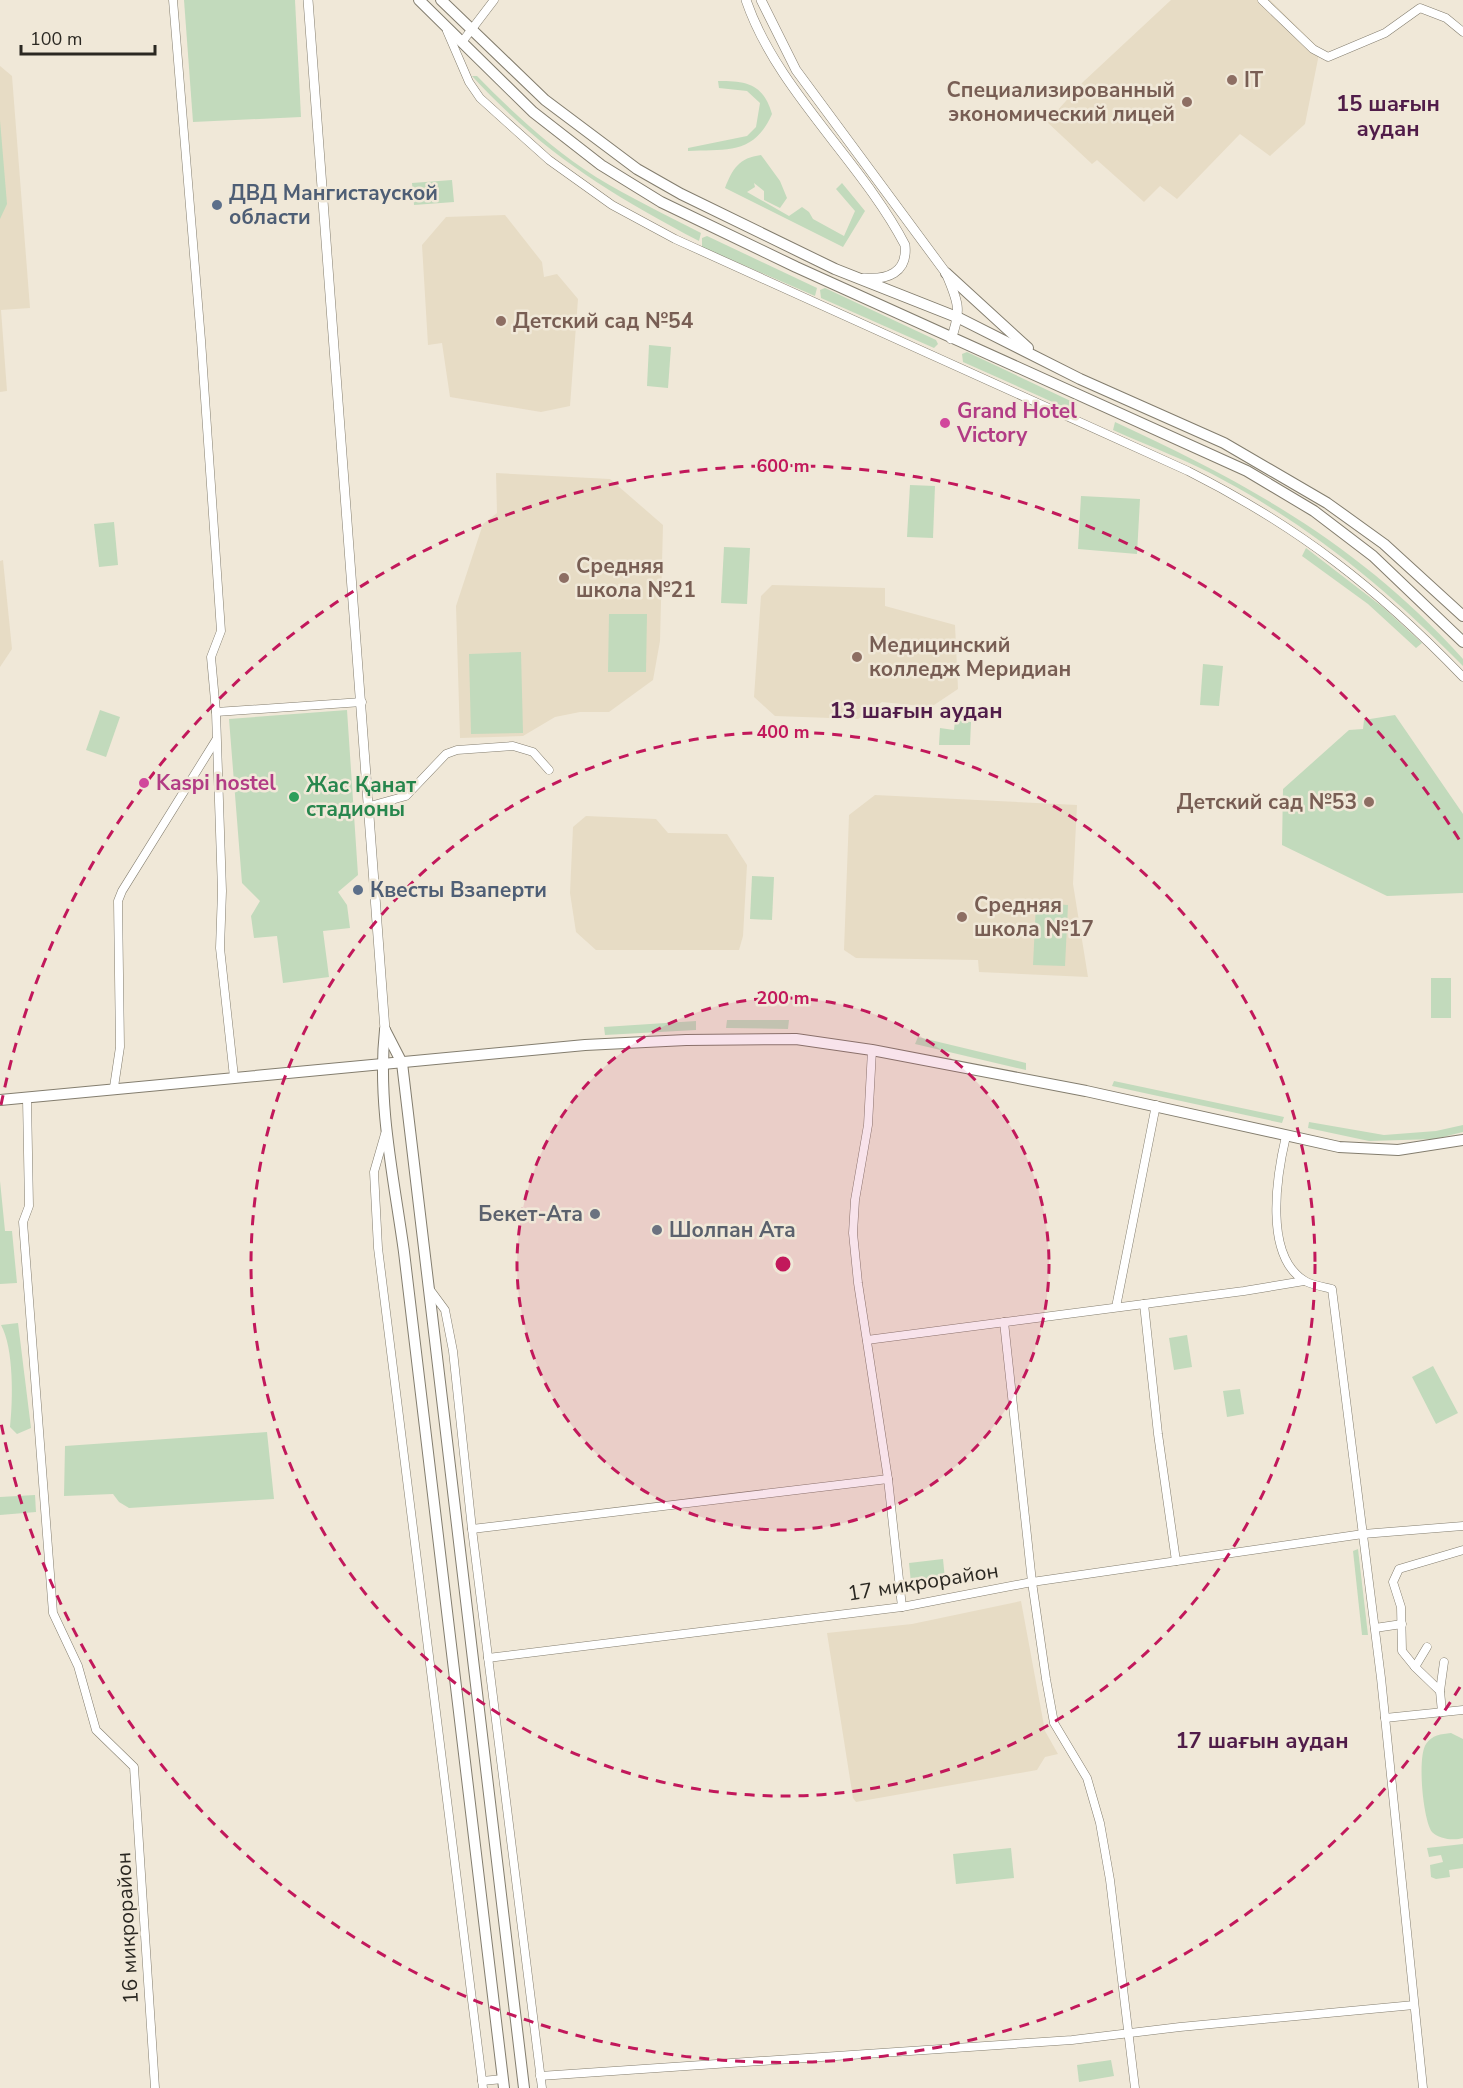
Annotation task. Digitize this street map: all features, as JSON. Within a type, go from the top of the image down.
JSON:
[{"type":"main road","points":[[419,0],[533,112],[601,165],[661,202],[951,339],[1247,471],[1314,511],[1374,556],[1463,642]]},
{"type":"main road","points":[[441,0],[545,100],[637,169],[681,194],[853,277],[959,318],[1042,360],[1224,443],[1271,468],[1327,503],[1384,544],[1463,616]]},
{"type":"main road","points":[[946,273],[1042,360]]},
{"type":"main road","points":[[385,1029],[402,1063],[524,2088]]},
{"type":"main road","points":[[385,1029],[381,1064],[386,1129],[404,1252],[503,2083]]},
{"type":"main road","points":[[0,1100],[585,1045],[686,1040],[796,1039],[872,1050],[1156,1105],[1286,1136],[1368,1150],[1398,1150],[1463,1140]]},
{"type":"main road","points":[[461,1725],[480,1723]]},
{"type":"street","points":[[172,0],[201,340],[221,631],[211,657],[216,712],[222,891],[220,948],[234,1077]]},
{"type":"street","points":[[308,0],[385,1029]]},
{"type":"street","points":[[462,42],[494,0]]},
{"type":"street","points":[[746,0],[766,43],[788,77],[905,245],[906,256],[898,271],[888,277],[876,279],[853,277]]},
{"type":"street","points":[[761,0],[796,70],[946,273],[958,303],[959,318],[951,339]]},
{"type":"street","points":[[1262,0],[1313,49],[1328,57],[1385,33],[1420,8],[1446,18],[1463,32]]},
{"type":"street","points":[[445,26],[469,82],[480,98],[549,160],[612,205],[682,242],[1188,471],[1248,502],[1354,574],[1419,632],[1463,677]]},
{"type":"street","points":[[216,712],[362,702]]},
{"type":"street","points":[[114,1088],[120,1047],[118,901],[216,740]]},
{"type":"street","points":[[369,806],[406,796],[446,754],[457,750],[513,747],[533,752],[549,770]]},
{"type":"street","points":[[872,1050],[868,1125],[855,1200],[853,1233],[888,1479],[902,1607]]},
{"type":"street","name":"16 микрорайон","points":[[27,1099],[29,1206],[23,1222],[46,1521],[49,1594],[53,1613],[78,1666],[96,1730],[134,1767],[155,2088]]},
{"type":"street","points":[[1116,1306],[1156,1105]]},
{"type":"street","points":[[386,1129],[374,1172],[378,1248],[482,2085],[503,2083]]},
{"type":"street","points":[[1286,1136],[1278,1171],[1276,1220],[1284,1257],[1304,1281]]},
{"type":"street","points":[[867,1340],[1304,1281],[1332,1289],[1375,1628],[1423,2088]]},
{"type":"street","points":[[427,1286],[445,1310],[451,1340],[472,1529],[542,2088]]},
{"type":"street","points":[[1144,1304],[1158,1434],[1176,1561]]},
{"type":"street","points":[[1005,1322],[1032,1582],[1054,1723],[1087,1778],[1100,1823],[1110,1880],[1136,2088]]},
{"type":"street","points":[[472,1529],[888,1479]]},
{"type":"street","name":"17 микрорайон","points":[[488,1658],[902,1607],[1032,1582],[1363,1534],[1463,1526]]},
{"type":"street","points":[[1440,1691],[1414,1667],[1402,1651],[1401,1607],[1393,1582],[1399,1569],[1463,1550]]},
{"type":"street","points":[[1375,1628],[1402,1624]]},
{"type":"street","points":[[1414,1667],[1428,1647]]},
{"type":"street","points":[[1442,1712],[1440,1691],[1444,1662]]},
{"type":"street","points":[[1385,1718],[1463,1710]]},
{"type":"street","points":[[540,2076],[964,2048],[1414,2005]]},
{"type":"shaded area","name":"Специализированный экономический лицей","points":[[1171,0],[1270,0],[1320,49],[1305,124],[1270,156],[1240,134],[1177,199],[1160,186],[1144,202],[1097,160],[1092,164],[1047,122],[1083,82]]},
{"type":"shaded area","points":[[0,66],[12,76],[30,308],[1,310],[7,391],[0,392]]},
{"type":"shaded area","name":"Детский сад №54","points":[[505,215],[542,262],[544,277],[557,274],[578,299],[570,406],[541,412],[450,397],[442,343],[428,345],[422,245],[446,217]]},
{"type":"shaded area","name":"Средняя школа №21","points":[[496,473],[610,479],[663,525],[660,641],[653,680],[609,712],[580,712],[555,717],[523,736],[460,738],[456,606],[483,524],[497,513]]},
{"type":"shaded area","points":[[3,560],[12,649],[0,667],[0,561]]},
{"type":"shaded area","name":"Медицинский колледж Меридиан","points":[[772,585],[885,588],[885,606],[955,625],[958,689],[931,707],[882,702],[858,719],[775,716],[754,697],[761,596]]},
{"type":"shaded area","name":"Средняя школа №17","points":[[875,795],[1077,805],[1073,884],[1088,977],[979,972],[978,960],[856,958],[844,950],[849,815]]},
{"type":"shaded area","points":[[586,816],[656,819],[668,833],[727,834],[747,865],[743,936],[739,950],[596,950],[576,932],[570,893],[573,827]]},
{"type":"shaded area","points":[[1021,1601],[1045,1731],[1058,1754],[1045,1757],[1037,1770],[856,1802],[853,1798],[827,1633],[912,1624]]},
{"type":"green space","points":[[184,0],[295,0],[301,117],[193,122]]},
{"type":"green space","points":[[472,76],[477,76],[564,155],[621,192],[701,233],[699,241],[635,206],[578,169],[525,128]]},
{"type":"green space","points":[[718,81],[738,82],[753,86],[764,96],[772,114],[757,137],[748,143],[727,149],[688,151],[688,148],[747,136],[756,127],[760,103],[747,91],[719,88]]},
{"type":"green space","points":[[0,120],[7,204],[0,219]]},
{"type":"green space","points":[[761,155],[780,181],[787,198],[780,208],[764,200],[764,191],[754,183],[755,187],[747,192],[789,216],[802,207],[813,219],[844,236],[855,211],[836,189],[842,183],[865,211],[843,247],[725,188],[731,175],[742,161]]},
{"type":"green space","points":[[452,180],[454,202],[414,205],[412,183]]},
{"type":"green space","points":[[707,236],[817,288],[815,296],[702,247],[702,238]]},
{"type":"green space","points":[[825,288],[936,340],[938,344],[934,348],[821,298],[820,290]]},
{"type":"green space","points":[[649,345],[671,347],[668,388],[647,386]]},
{"type":"green space","points":[[967,352],[1077,404],[1075,412],[963,362],[962,354]]},
{"type":"green space","points":[[1115,422],[1212,469],[1302,522],[1344,551],[1385,583],[1425,619],[1463,659],[1463,666],[1380,588],[1290,520],[1212,474],[1113,430]]},
{"type":"green space","points":[[910,485],[935,486],[933,538],[907,537]]},
{"type":"green space","points":[[1081,496],[1140,499],[1137,554],[1078,549]]},
{"type":"green space","points":[[114,522],[118,565],[99,567],[94,524]]},
{"type":"green space","points":[[724,547],[750,548],[747,604],[721,603]]},
{"type":"green space","points":[[1306,548],[1384,608],[1422,643],[1416,648],[1368,604],[1302,556]]},
{"type":"green space","points":[[609,614],[647,614],[646,672],[608,672]]},
{"type":"green space","points":[[521,652],[523,733],[471,734],[469,654]]},
{"type":"green space","points":[[1203,664],[1223,666],[1219,706],[1200,705]]},
{"type":"green space","points":[[100,710],[120,717],[106,757],[86,750]]},
{"type":"green space","name":"Жас Қанат стадионы","points":[[347,710],[358,875],[338,892],[347,905],[350,928],[323,931],[329,977],[283,983],[277,936],[254,938],[251,916],[260,901],[242,883],[229,719]]},
{"type":"green space","name":"Детский сад №53","points":[[1395,715],[1463,814],[1463,893],[1387,896],[1282,845],[1283,789],[1349,730],[1363,729],[1364,720]]},
{"type":"green space","points":[[955,720],[971,722],[970,745],[939,745],[940,728],[954,730]]},
{"type":"green space","points":[[752,876],[774,877],[772,920],[750,919]]},
{"type":"green space","points":[[1036,903],[1068,905],[1065,966],[1033,965]]},
{"type":"green space","points":[[1431,978],[1451,978],[1451,1018],[1431,1018]]},
{"type":"green space","points":[[727,1020],[789,1020],[788,1029],[726,1028]]},
{"type":"green space","points":[[696,1021],[696,1030],[605,1035],[604,1027]]},
{"type":"green space","points":[[918,1037],[1026,1063],[1026,1070],[915,1044]]},
{"type":"green space","points":[[1114,1081],[1284,1117],[1282,1123],[1112,1086]]},
{"type":"green space","points":[[1309,1122],[1384,1135],[1436,1131],[1463,1125],[1463,1132],[1435,1139],[1369,1141],[1308,1128]]},
{"type":"green space","points":[[0,1181],[5,1231],[12,1231],[17,1283],[0,1284]]},
{"type":"green space","points":[[18,1323],[31,1428],[17,1434],[10,1427],[12,1389],[10,1361],[1,1325]]},
{"type":"green space","points":[[1187,1335],[1192,1367],[1174,1370],[1169,1338]]},
{"type":"green space","points":[[1433,1366],[1458,1413],[1436,1424],[1412,1377]]},
{"type":"green space","points":[[1240,1389],[1244,1414],[1227,1417],[1223,1391]]},
{"type":"green space","points":[[267,1432],[274,1499],[129,1508],[119,1502],[113,1494],[64,1496],[65,1446]]},
{"type":"green space","points":[[35,1495],[36,1512],[0,1515],[0,1497]]},
{"type":"green space","points":[[1358,1549],[1368,1635],[1362,1635],[1353,1551]]},
{"type":"green space","points":[[943,1559],[945,1579],[911,1583],[909,1563]]},
{"type":"green space","points":[[1451,1733],[1463,1739],[1463,1838],[1447,1839],[1432,1832],[1429,1825],[1422,1788],[1422,1762],[1423,1751],[1428,1741],[1434,1737]]},
{"type":"green space","points":[[1463,1844],[1463,1868],[1449,1870],[1450,1877],[1436,1879],[1431,1877],[1430,1865],[1443,1862],[1441,1855],[1429,1857],[1427,1848]]},
{"type":"green space","points":[[1011,1848],[1014,1878],[956,1884],[953,1854]]},
{"type":"green space","points":[[1111,2060],[1114,2076],[1079,2082],[1077,2065]]},
{"type":"place","name":"IT","points":[[1232,80]]},
{"type":"place","name":"Специализированный экономический лицей","points":[[1187,102]]},
{"type":"place","name":"ДВД Мангистауской области","points":[[217,205]]},
{"type":"place","name":"Детский сад №54","points":[[501,321]]},
{"type":"place","name":"Grand Hotel Victory","points":[[945,423]]},
{"type":"place","name":"Средняя школа №21","points":[[564,578]]},
{"type":"place","name":"Медицинский колледж Меридиан","points":[[857,657]]},
{"type":"place","name":"Kaspi hostel","points":[[144,783]]},
{"type":"place","name":"Жас Қанат стадионы","points":[[294,797]]},
{"type":"place","name":"Детский сад №53","points":[[1369,802]]},
{"type":"place","name":"Квесты Взаперти","points":[[358,890]]},
{"type":"place","name":"Средняя школа №17","points":[[962,917]]},
{"type":"place","name":"Бекет-Ата","points":[[595,1214]]},
{"type":"place","name":"Шолпан Ата","points":[[657,1230]]},
{"type":"district","name":"15 шағын аудан","points":[[1388,116]]},
{"type":"district","name":"13 шағын аудан","points":[[916,711]]},
{"type":"district","name":"17 шағын аудан","points":[[1262,1741]]}]
